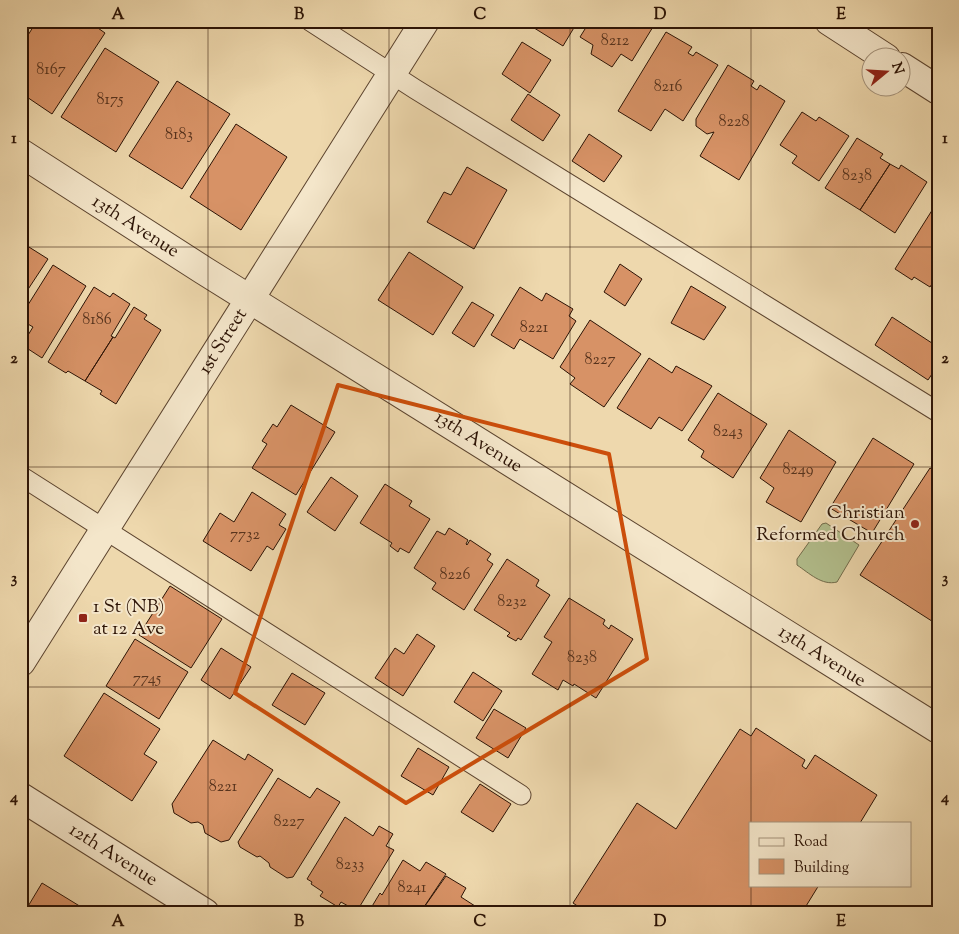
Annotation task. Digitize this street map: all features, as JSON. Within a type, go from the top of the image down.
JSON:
[{"type":"street","name":"1st Street","points":[[21,662],[425,21]]},
{"type":"street","points":[[829,21],[871,48]]},
{"type":"street","points":[[912,73],[938,90]]},
{"type":"street","name":"13th Avenue","points":[[21,153],[250,299],[938,729]]},
{"type":"street","name":"12th Avenue","points":[[21,797],[205,913]]},
{"type":"lane","points":[[310,21],[415,89],[938,412]]},
{"type":"lane","points":[[21,476],[521,795]]},
{"type":"highlighted area","points":[[338,385],[609,454],[647,659],[406,803],[235,693]]},
{"type":"green space","points":[[826,523],[859,545],[837,582],[831,583],[811,575],[797,565],[797,559],[822,524]]},
{"type":"building","points":[[37,21],[64,21],[73,27],[77,21],[88,21],[105,33],[52,114],[21,93],[21,46]]},
{"type":"building","points":[[523,21],[578,21],[563,46]]},
{"type":"building","points":[[590,21],[656,22],[632,61],[621,54],[612,67],[591,54],[593,45],[580,37]]},
{"type":"building","points":[[666,32],[692,47],[688,53],[693,56],[696,52],[718,65],[683,121],[665,109],[651,131],[618,111]]},
{"type":"building","points":[[522,42],[551,60],[530,93],[502,74]]},
{"type":"building","points":[[105,48],[159,82],[116,152],[61,117]]},
{"type":"building","points":[[728,65],[754,81],[751,86],[757,90],[760,85],[785,101],[739,180],[700,156],[714,132],[707,134],[696,126],[696,119]]},
{"type":"building","points":[[177,81],[230,114],[182,189],[129,156]]},
{"type":"building","points":[[528,94],[560,115],[543,141],[511,120]]},
{"type":"building","points":[[802,112],[816,121],[819,117],[849,136],[819,181],[792,163],[797,156],[780,145]]},
{"type":"building","points":[[236,124],[287,157],[241,230],[190,197]]},
{"type":"building","points":[[589,134],[622,156],[604,182],[572,161]]},
{"type":"building","points":[[857,138],[883,154],[880,158],[890,164],[860,210],[825,188]]},
{"type":"building","points":[[890,164],[899,169],[901,165],[927,182],[895,233],[860,210]]},
{"type":"building","points":[[467,167],[507,190],[474,249],[427,222],[444,192],[451,195]]},
{"type":"building","points":[[936,204],[938,205],[938,274],[930,287],[914,277],[912,280],[895,269]]},
{"type":"building","points":[[21,242],[48,259],[21,300]]},
{"type":"building","points":[[409,252],[463,287],[433,335],[378,300]]},
{"type":"building","points":[[620,264],[642,279],[625,306],[604,292]]},
{"type":"building","points":[[53,265],[86,286],[42,358],[22,345],[33,327],[21,320],[21,316]]},
{"type":"building","points":[[691,286],[726,307],[704,340],[671,323]]},
{"type":"building","points":[[94,287],[110,297],[113,293],[130,304],[111,336],[113,337],[85,381],[68,371],[66,373],[48,362]]},
{"type":"building","points":[[520,287],[542,301],[546,293],[573,309],[569,316],[576,321],[553,359],[520,339],[514,349],[491,335]]},
{"type":"building","points":[[472,302],[494,315],[474,347],[452,333]]},
{"type":"building","points":[[134,307],[147,315],[144,319],[161,330],[116,404],[100,394],[102,391],[85,381]]},
{"type":"building","points":[[892,317],[938,347],[938,365],[928,380],[875,345]]},
{"type":"building","points":[[590,320],[641,354],[604,407],[570,384],[575,378],[560,367]]},
{"type":"building","points":[[649,358],[672,373],[676,366],[712,386],[682,431],[659,417],[651,429],[617,408]]},
{"type":"building","points":[[718,393],[767,424],[733,478],[701,457],[704,451],[688,440]]},
{"type":"building","points":[[291,405],[335,432],[296,495],[252,468],[267,444],[262,441],[273,424],[277,427]]},
{"type":"building","points":[[789,430],[836,462],[801,522],[766,502],[774,488],[760,478]]},
{"type":"building","points":[[873,438],[914,464],[872,533],[830,508]]},
{"type":"building","name":"Christian Reformed Church","points":[[930,468],[938,473],[938,625],[860,575]]},
{"type":"building","points":[[331,477],[358,496],[335,531],[307,512]]},
{"type":"building","points":[[385,484],[412,501],[409,506],[430,519],[409,553],[400,548],[398,552],[390,546],[392,543],[360,523]]},
{"type":"building","points":[[252,492],[286,514],[279,525],[286,529],[273,550],[267,546],[251,571],[203,541],[220,513],[234,522]]},
{"type":"building","points":[[449,528],[468,540],[467,545],[470,540],[491,554],[487,560],[493,564],[464,610],[432,589],[436,583],[414,568],[437,531],[445,535]]},
{"type":"building","points":[[507,559],[539,580],[536,586],[550,595],[521,640],[518,638],[516,641],[507,636],[510,633],[474,610]]},
{"type":"building","points":[[170,586],[222,619],[191,668],[139,635]]},
{"type":"building","points":[[569,598],[605,620],[603,624],[609,629],[611,625],[633,639],[596,698],[574,684],[573,686],[563,680],[558,690],[532,674],[552,642],[544,637]]},
{"type":"building","points":[[417,634],[435,646],[403,696],[375,678],[395,648],[404,654]]},
{"type":"building","points":[[135,639],[188,672],[159,719],[106,686]]},
{"type":"building","points":[[221,648],[251,667],[230,699],[201,680]]},
{"type":"building","points":[[473,672],[502,691],[483,721],[454,702]]},
{"type":"building","points":[[292,673],[325,693],[305,725],[272,705]]},
{"type":"building","points":[[104,693],[160,729],[144,754],[157,762],[132,801],[64,756]]},
{"type":"building","points":[[494,709],[526,728],[508,758],[476,738]]},
{"type":"building","points":[[756,728],[805,760],[802,766],[806,769],[815,755],[877,795],[861,822],[749,822],[749,886],[818,886],[803,911],[805,913],[588,913],[573,903],[637,803],[676,829],[740,729],[751,736]]},
{"type":"building","points":[[213,740],[245,760],[248,754],[273,770],[229,840],[221,842],[205,833],[203,825],[198,822],[191,823],[174,813],[172,804]]},
{"type":"building","points":[[418,748],[449,767],[433,795],[401,776]]},
{"type":"building","points":[[278,778],[310,798],[317,788],[340,802],[293,877],[287,878],[270,867],[269,863],[260,856],[257,857],[240,847],[238,842]]},
{"type":"building","points":[[480,784],[511,804],[493,832],[461,812]]},
{"type":"building","points":[[345,817],[373,836],[379,826],[393,834],[386,846],[394,850],[357,911],[341,902],[338,907],[320,896],[323,892],[307,879]]},
{"type":"building","points":[[403,860],[420,871],[426,862],[446,874],[420,913],[368,913],[380,893],[382,895]]},
{"type":"building","points":[[446,876],[466,888],[461,897],[475,906],[471,913],[420,913]]},
{"type":"building","points":[[42,883],[91,913],[24,913]]},
{"type":"place","name":"Christian Reformed Church","points":[[915,524]]},
{"type":"place","name":"1 St (NB) at 12 Ave","points":[[83,618]]}]
